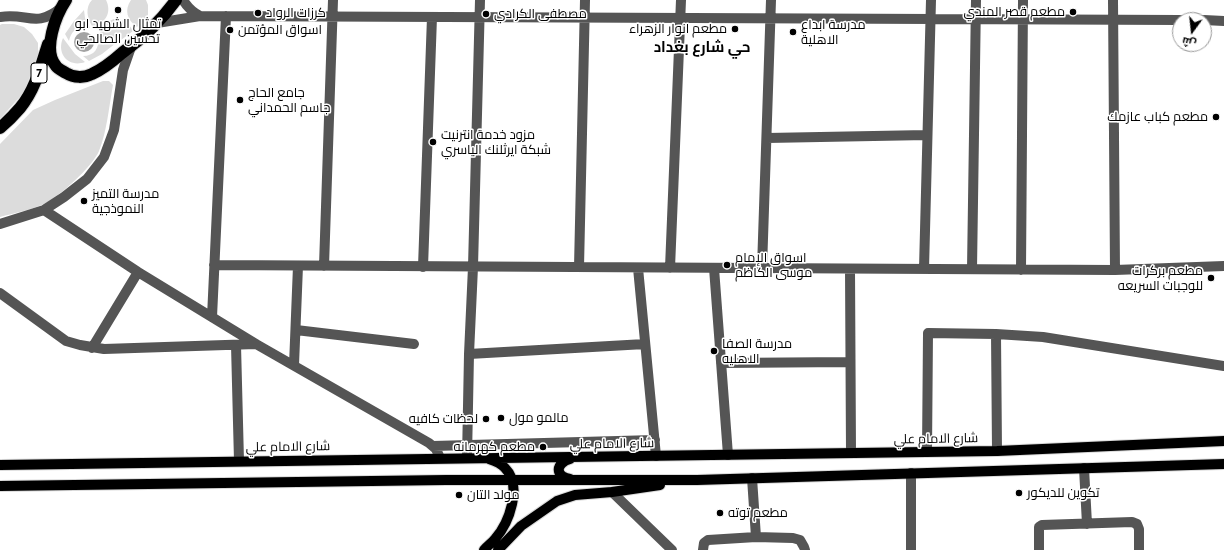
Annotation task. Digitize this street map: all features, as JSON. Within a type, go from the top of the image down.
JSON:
[{"type":"highway","name":"7","points":[[51,36],[52,56],[55,66],[69,75],[81,77],[92,74],[110,63],[148,34],[176,0]]},
{"type":"highway","name":"7","points":[[0,128],[21,107],[32,90],[63,4]]},
{"type":"main road","name":"شارع الامام علي","points":[[0,465],[997,451],[1224,441]]},
{"type":"main road","points":[[573,480],[560,475],[558,470],[560,464],[565,460],[574,457]]},
{"type":"main road","points":[[484,550],[495,539],[505,523],[510,513],[513,501],[512,480],[506,468],[487,458]]},
{"type":"main road","points":[[0,486],[512,480],[697,480],[1224,464]]},
{"type":"main road","points":[[498,550],[520,526],[556,501],[575,495],[612,492],[697,480]]},
{"type":"street","points":[[183,0],[193,12],[200,16]]},
{"type":"street","points":[[324,266],[333,0]]},
{"type":"street","points":[[468,458],[469,354],[473,267],[480,0]]},
{"type":"street","points":[[579,267],[584,0]]},
{"type":"street","points":[[670,268],[681,0]]},
{"type":"street","points":[[762,268],[771,0]]},
{"type":"street","points":[[924,269],[931,0]]},
{"type":"street","points":[[972,269],[976,0]]},
{"type":"street","points":[[1021,270],[1023,0]]},
{"type":"street","points":[[1113,0],[1115,270]]},
{"type":"street","points":[[0,17],[8,16],[35,20],[47,18],[63,4]]},
{"type":"street","points":[[157,23],[200,16],[1172,20]]},
{"type":"street","points":[[212,317],[226,16]]},
{"type":"street","points":[[423,267],[432,17]]},
{"type":"street","points":[[1212,20],[1224,21]]},
{"type":"street","points":[[0,224],[44,210],[87,179],[104,157],[114,130],[123,70],[131,47]]},
{"type":"street","points":[[767,138],[927,134]]},
{"type":"street","points":[[44,210],[138,272],[256,344],[433,446],[440,458]]},
{"type":"street","points":[[214,266],[1021,270],[1115,270],[1224,266]]},
{"type":"street","points":[[294,365],[298,266]]},
{"type":"street","points":[[638,268],[656,456]]},
{"type":"street","points":[[714,268],[728,455]]},
{"type":"street","points":[[850,269],[851,453]]},
{"type":"street","points":[[92,348],[138,272]]},
{"type":"street","points":[[0,293],[66,341],[92,348],[104,349],[256,344]]},
{"type":"street","points":[[296,330],[414,344]]},
{"type":"street","points":[[927,452],[928,334],[996,334],[1057,339],[1224,366]]},
{"type":"street","points":[[996,334],[997,451]]},
{"type":"street","points":[[469,354],[645,344]]},
{"type":"street","points":[[236,345],[239,461]]},
{"type":"street","points":[[721,363],[850,362]]},
{"type":"street","points":[[433,446],[655,440]]},
{"type":"street","points":[[1084,468],[1087,524]]},
{"type":"street","points":[[911,473],[911,550]]},
{"type":"street","points":[[752,478],[756,537]]},
{"type":"street","points":[[612,492],[672,550]]},
{"type":"street","points":[[1039,550],[1039,527],[1042,525],[1132,522],[1137,524],[1139,529],[1139,550]]},
{"type":"street","points":[[702,550],[704,543],[708,540],[756,537],[793,538],[800,540],[805,550]]},
{"type":"shaded area","points":[[92,0],[106,0],[108,4],[108,13],[101,23],[92,26],[89,20],[88,6]]},
{"type":"shaded area","points":[[131,0],[146,0],[148,5],[148,15],[137,27],[129,18],[127,11]]},
{"type":"shaded area","points":[[84,10],[85,18],[90,28],[82,27],[76,29],[69,41],[65,34]]},
{"type":"shaded area","points":[[114,19],[125,22],[133,31],[121,40],[107,39],[100,35],[101,29],[104,25]]},
{"type":"shaded area","points":[[14,24],[24,27],[32,34],[38,43],[38,55],[24,92],[0,119],[0,25]]},
{"type":"shaded area","points":[[80,32],[88,32],[94,38],[94,46],[88,52],[80,52],[74,46],[74,38]]},
{"type":"shaded area","points":[[98,37],[109,42],[116,43],[102,54],[89,61],[83,56],[90,55],[95,51],[98,45]]},
{"type":"shaded area","points":[[63,38],[75,54],[85,62],[74,63],[65,58],[61,49]]},
{"type":"shaded area","points":[[103,81],[109,81],[113,85],[108,118],[99,151],[90,165],[83,173],[51,200],[34,208],[0,217],[0,144],[33,110]]},
{"type":"place","name":"تمثال الشهيد ابو تحسين الصالحي","points":[[118,10]]},
{"type":"place","name":"مطعم قصر المندي","points":[[1073,12]]},
{"type":"place","name":"كرزات الرواد","points":[[258,13]]},
{"type":"place","name":"مصطفى الكرادي","points":[[486,14]]},
{"type":"place","name":"مطعم انوار الزهراء","points":[[735,29]]},
{"type":"place","name":"اسواق المؤتمن","points":[[230,30]]},
{"type":"place","name":"مدرسة ابداع الاهلية","points":[[793,32]]},
{"type":"place","name":"جامع الحاج جاسم الحمداني","points":[[240,100]]},
{"type":"place","name":"مطعم كباب عازمك","points":[[1216,117]]},
{"type":"place","name":"مزود خدمة انترنيت شبكة ايرثلنك الياسري","points":[[433,142]]},
{"type":"place","name":"مدرسة التميز النموذجية","points":[[84,201]]},
{"type":"place","name":"اسواق الإمام موسى الكاظم","points":[[727,265]]},
{"type":"place","name":"مطعم بركرات للوجبات السريعه","points":[[1211,278]]},
{"type":"place","name":"مدرسة الصفا الاهليه","points":[[714,351]]},
{"type":"place","name":"مالمو مول","points":[[501,418]]},
{"type":"place","name":"لحظات كافيه","points":[[486,419]]},
{"type":"place","name":"مطعم كهرمانه","points":[[543,447]]},
{"type":"place","name":"تكوين للديكور","points":[[1019,493]]},
{"type":"place","name":"مولد التان","points":[[459,495]]},
{"type":"place","name":"مطعم توته","points":[[720,513]]},
{"type":"district","name":"حي شارع بغداد","points":[[702,48]]}]
